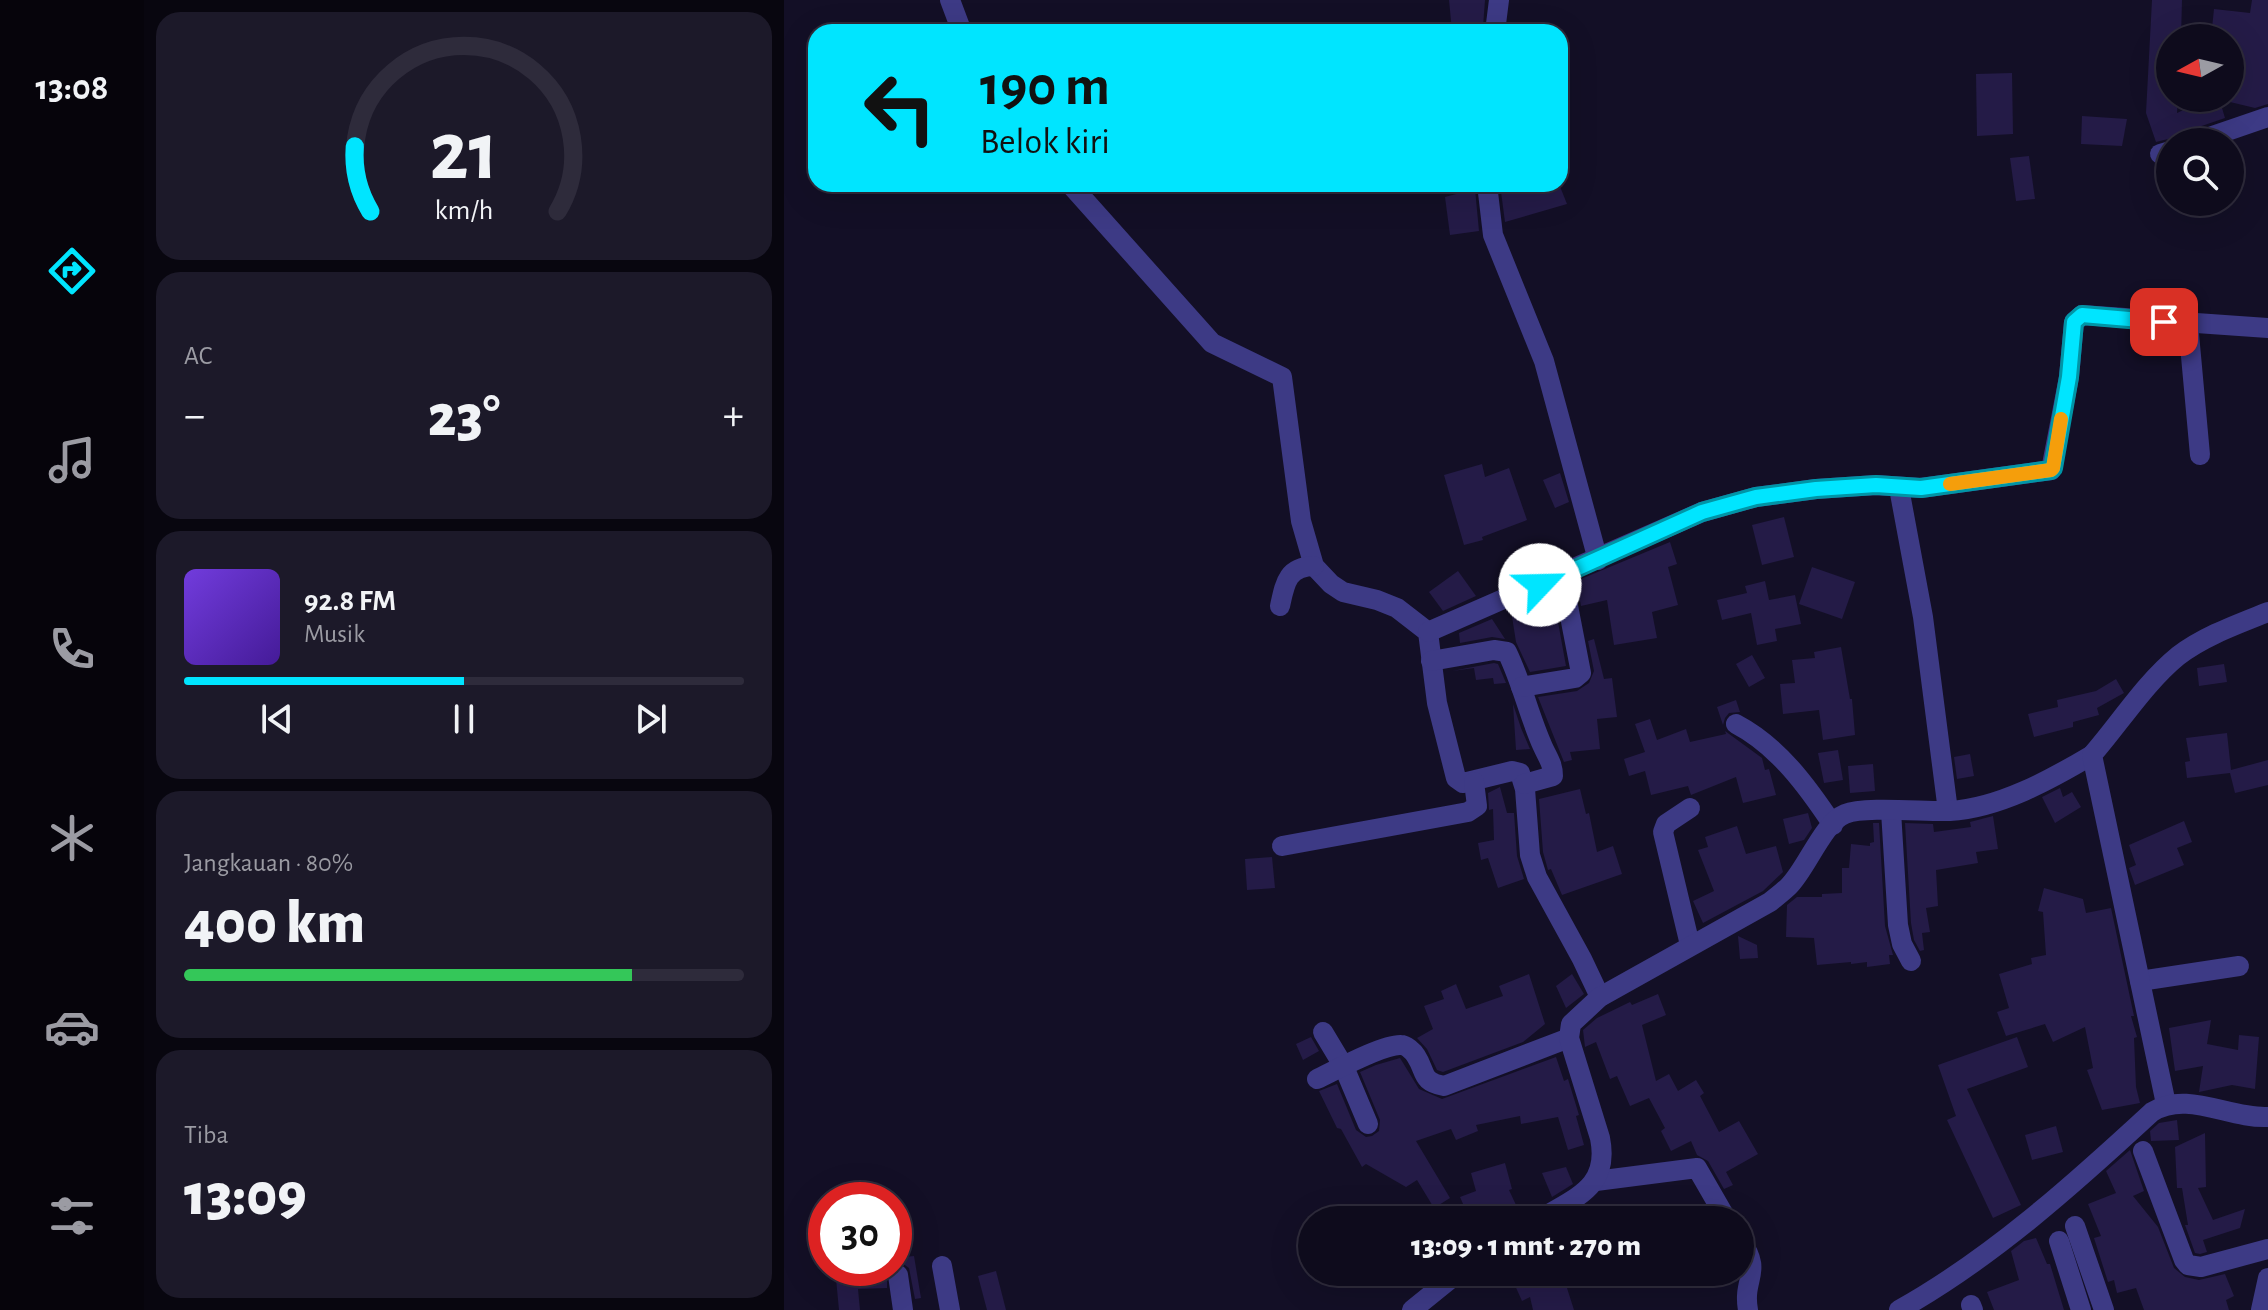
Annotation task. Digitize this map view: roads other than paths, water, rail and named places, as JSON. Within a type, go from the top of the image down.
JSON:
[{"type":"street","points":[[950,0],[959,24]]},
{"type":"street","points":[[1496,24],[1499,0]]},
{"type":"street","points":[[2236,128],[2268,117]]},
{"type":"street","points":[[1077,192],[1212,343],[1282,377],[1301,521],[1314,566],[1343,592],[1397,608],[1428,632],[1452,770],[1460,781],[1474,782],[1512,771],[1520,773],[1524,784],[1530,855],[1537,877],[1600,997]]},
{"type":"street","points":[[1488,192],[1493,235],[1544,361],[1598,560]]},
{"type":"street","points":[[1428,632],[1702,512],[1756,497],[1876,485],[1921,488],[2051,470],[2077,316],[2268,328]]},
{"type":"street","points":[[2188,323],[2200,455]]},
{"type":"street","points":[[1899,488],[1923,617],[1948,811]]},
{"type":"street","points":[[1280,606],[1289,576],[1299,567],[1314,566]]},
{"type":"street","points":[[1521,687],[1575,678],[1581,673],[1562,575]]},
{"type":"street","points":[[1562,1206],[1596,1181],[1601,1168],[1603,1153],[1569,1038],[1571,1024],[1600,997],[1770,902],[1790,886],[1844,814],[1948,811],[1983,805],[2065,771],[2092,755],[2179,655],[2268,612]]},
{"type":"street","points":[[1431,661],[1494,650],[1507,652],[1544,750],[1553,765],[1553,776],[1524,784]]},
{"type":"street","points":[[1736,724],[1775,752],[1812,793],[1833,825]]},
{"type":"street","points":[[2092,755],[2166,1104]]},
{"type":"street","points":[[1282,846],[1468,812],[1477,806],[1474,782]]},
{"type":"street","points":[[1690,808],[1666,824],[1663,832],[1690,945]]},
{"type":"street","points":[[1891,811],[1898,925],[1902,944],[1911,961]]},
{"type":"street","points":[[2140,981],[2239,966]]},
{"type":"street","points":[[1323,1032],[1344,1067],[1368,1124]]},
{"type":"street","points":[[1317,1079],[1400,1045],[1416,1055],[1424,1077],[1432,1084],[1444,1086],[1569,1038]]},
{"type":"street","points":[[1899,1310],[1948,1279],[2029,1220],[2166,1104],[2188,1103],[2243,1116],[2268,1117]]},
{"type":"street","points":[[2143,1151],[2188,1265],[2201,1267],[2268,1249]]},
{"type":"street","points":[[1596,1181],[1697,1168],[1719,1206]]},
{"type":"street","points":[[2075,1226],[2104,1310]]},
{"type":"street","points":[[2059,1241],[2081,1310]]},
{"type":"street","points":[[942,1266],[950,1310]]},
{"type":"street","points":[[2261,1310],[2268,1278]]},
{"type":"street","points":[[900,1286],[903,1310]]},
{"type":"street","points":[[1412,1310],[1442,1286]]},
{"type":"street","points":[[1748,1310],[1746,1298],[1749,1286]]}]
